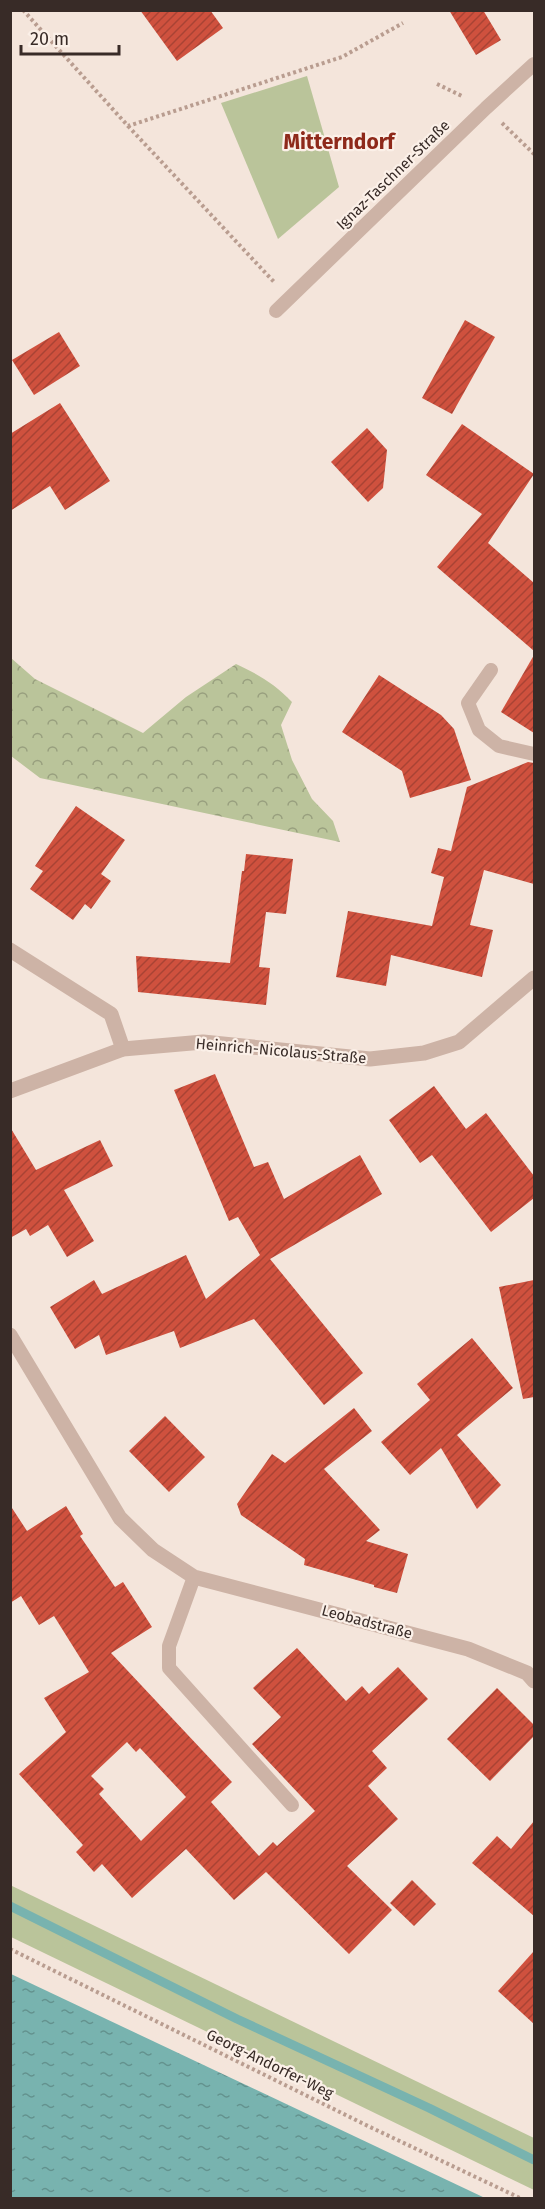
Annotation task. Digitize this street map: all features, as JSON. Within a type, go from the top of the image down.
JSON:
[{"type":"street","points":[[10,950],[111,1014],[123,1049]]},
{"type":"street","name":"Heinrich-Nicolaus-Straße","points":[[10,1092],[123,1049],[203,1042],[370,1059],[424,1053],[459,1042],[534,978]]},
{"type":"street","name":"Leobadstraße","points":[[10,1335],[120,1518],[153,1550],[194,1577],[468,1649],[527,1673],[534,1681]]},
{"type":"lane","name":"Ignaz-Taschner-Straße","points":[[276,311],[534,64]]},
{"type":"lane","points":[[491,670],[468,703],[479,730],[499,746],[534,754]]},
{"type":"lane","points":[[194,1577],[169,1646],[169,1668],[292,1805]]},
{"type":"path","points":[[22,10],[290,298]]},
{"type":"path","points":[[128,126],[342,57],[403,23]]},
{"type":"path","points":[[437,84],[486,108],[534,154]]},
{"type":"path","name":"Georg-Andorfer-Weg","points":[[10,1949],[520,2199]]},
{"type":"green space","points":[[307,76],[339,187],[278,239],[221,103]]},
{"type":"green space","points":[[11,658],[35,679],[143,733],[186,697],[236,664],[259,676],[292,702],[281,725],[292,760],[312,799],[333,821],[340,842],[40,778],[11,756]]},
{"type":"green space","points":[[10,1885],[534,2138],[534,2190],[11,1937]]},
{"type":"water","points":[[11,1974],[485,2198],[11,2198]]},
{"type":"building","points":[[140,10],[210,10],[223,28],[177,61]]},
{"type":"building","points":[[449,10],[483,10],[501,40],[476,55]]},
{"type":"building","points":[[465,320],[495,337],[452,414],[422,398]]},
{"type":"building","points":[[59,332],[80,366],[34,395],[12,360]]},
{"type":"building","points":[[60,403],[110,481],[65,510],[50,486],[10,511],[10,434]]},
{"type":"building","points":[[462,424],[534,474],[488,543],[534,583],[534,651],[437,567],[482,514],[426,475]]},
{"type":"building","points":[[367,428],[387,450],[383,488],[368,502],[331,462]]},
{"type":"building","points":[[534,655],[534,733],[501,712]]},
{"type":"building","points":[[379,675],[441,715],[454,729],[471,780],[410,798],[402,771],[342,732]]},
{"type":"building","points":[[528,762],[534,763],[534,884],[484,870],[470,925],[493,930],[482,977],[391,955],[386,986],[336,977],[348,911],[432,926],[444,877],[431,873],[438,848],[451,851],[467,787]]},
{"type":"building","points":[[76,806],[125,840],[101,874],[111,881],[91,909],[85,904],[73,920],[30,889],[43,871],[35,866]]},
{"type":"building","points":[[246,854],[293,859],[286,914],[266,912],[259,967],[270,968],[266,1005],[138,992],[136,956],[230,963]]},
{"type":"building","points":[[215,1074],[254,1167],[268,1162],[284,1199],[360,1155],[382,1194],[270,1259],[363,1373],[324,1405],[254,1319],[180,1348],[174,1331],[106,1355],[99,1335],[75,1349],[50,1307],[94,1280],[102,1294],[186,1255],[206,1299],[260,1255],[238,1217],[229,1221],[174,1090]]},
{"type":"building","points":[[434,1086],[466,1129],[486,1113],[534,1176],[534,1198],[491,1232],[432,1155],[420,1163],[389,1120]]},
{"type":"building","points":[[10,1127],[36,1170],[100,1140],[113,1166],[64,1190],[94,1241],[67,1257],[48,1225],[30,1236],[26,1229],[10,1238]]},
{"type":"building","points":[[534,1280],[534,1397],[523,1399],[499,1287]]},
{"type":"building","points":[[472,1338],[513,1388],[457,1435],[501,1485],[477,1509],[441,1448],[410,1475],[381,1442],[430,1400],[417,1384]]},
{"type":"building","points":[[354,1408],[372,1431],[324,1469],[380,1530],[366,1541],[408,1554],[397,1593],[304,1565],[305,1559],[241,1515],[237,1504],[272,1454],[285,1463]]},
{"type":"building","points":[[165,1416],[205,1457],[169,1492],[129,1451]]},
{"type":"building","points":[[10,1505],[27,1531],[66,1506],[83,1534],[80,1536],[115,1587],[123,1582],[152,1627],[111,1653],[232,1782],[211,1802],[259,1856],[273,1842],[277,1846],[315,1811],[252,1744],[281,1717],[253,1688],[297,1648],[346,1701],[362,1686],[369,1694],[398,1667],[428,1699],[372,1751],[387,1768],[368,1786],[398,1819],[347,1866],[392,1910],[349,1954],[266,1872],[234,1900],[186,1849],[132,1898],[102,1864],[94,1872],[76,1852],[83,1845],[19,1774],[66,1732],[44,1698],[89,1672],[54,1616],[39,1625],[21,1596],[10,1603]],"holes":[[[127,1742],[136,1752],[140,1748],[186,1797],[141,1841],[99,1794],[104,1789],[91,1776]]]},
{"type":"building","points":[[497,1688],[534,1725],[534,1736],[490,1781],[447,1739]]},
{"type":"building","points":[[534,1821],[534,1916],[472,1863],[497,1836],[511,1849]]},
{"type":"building","points":[[412,1880],[436,1904],[414,1926],[390,1903]]},
{"type":"building","points":[[534,1951],[534,2024],[498,1991]]},
{"type":"waterway","points":[[10,1906],[237,2019],[429,2108],[534,2160]]},
{"type":"district","name":"Mitterndorf","points":[[339,142]]}]
